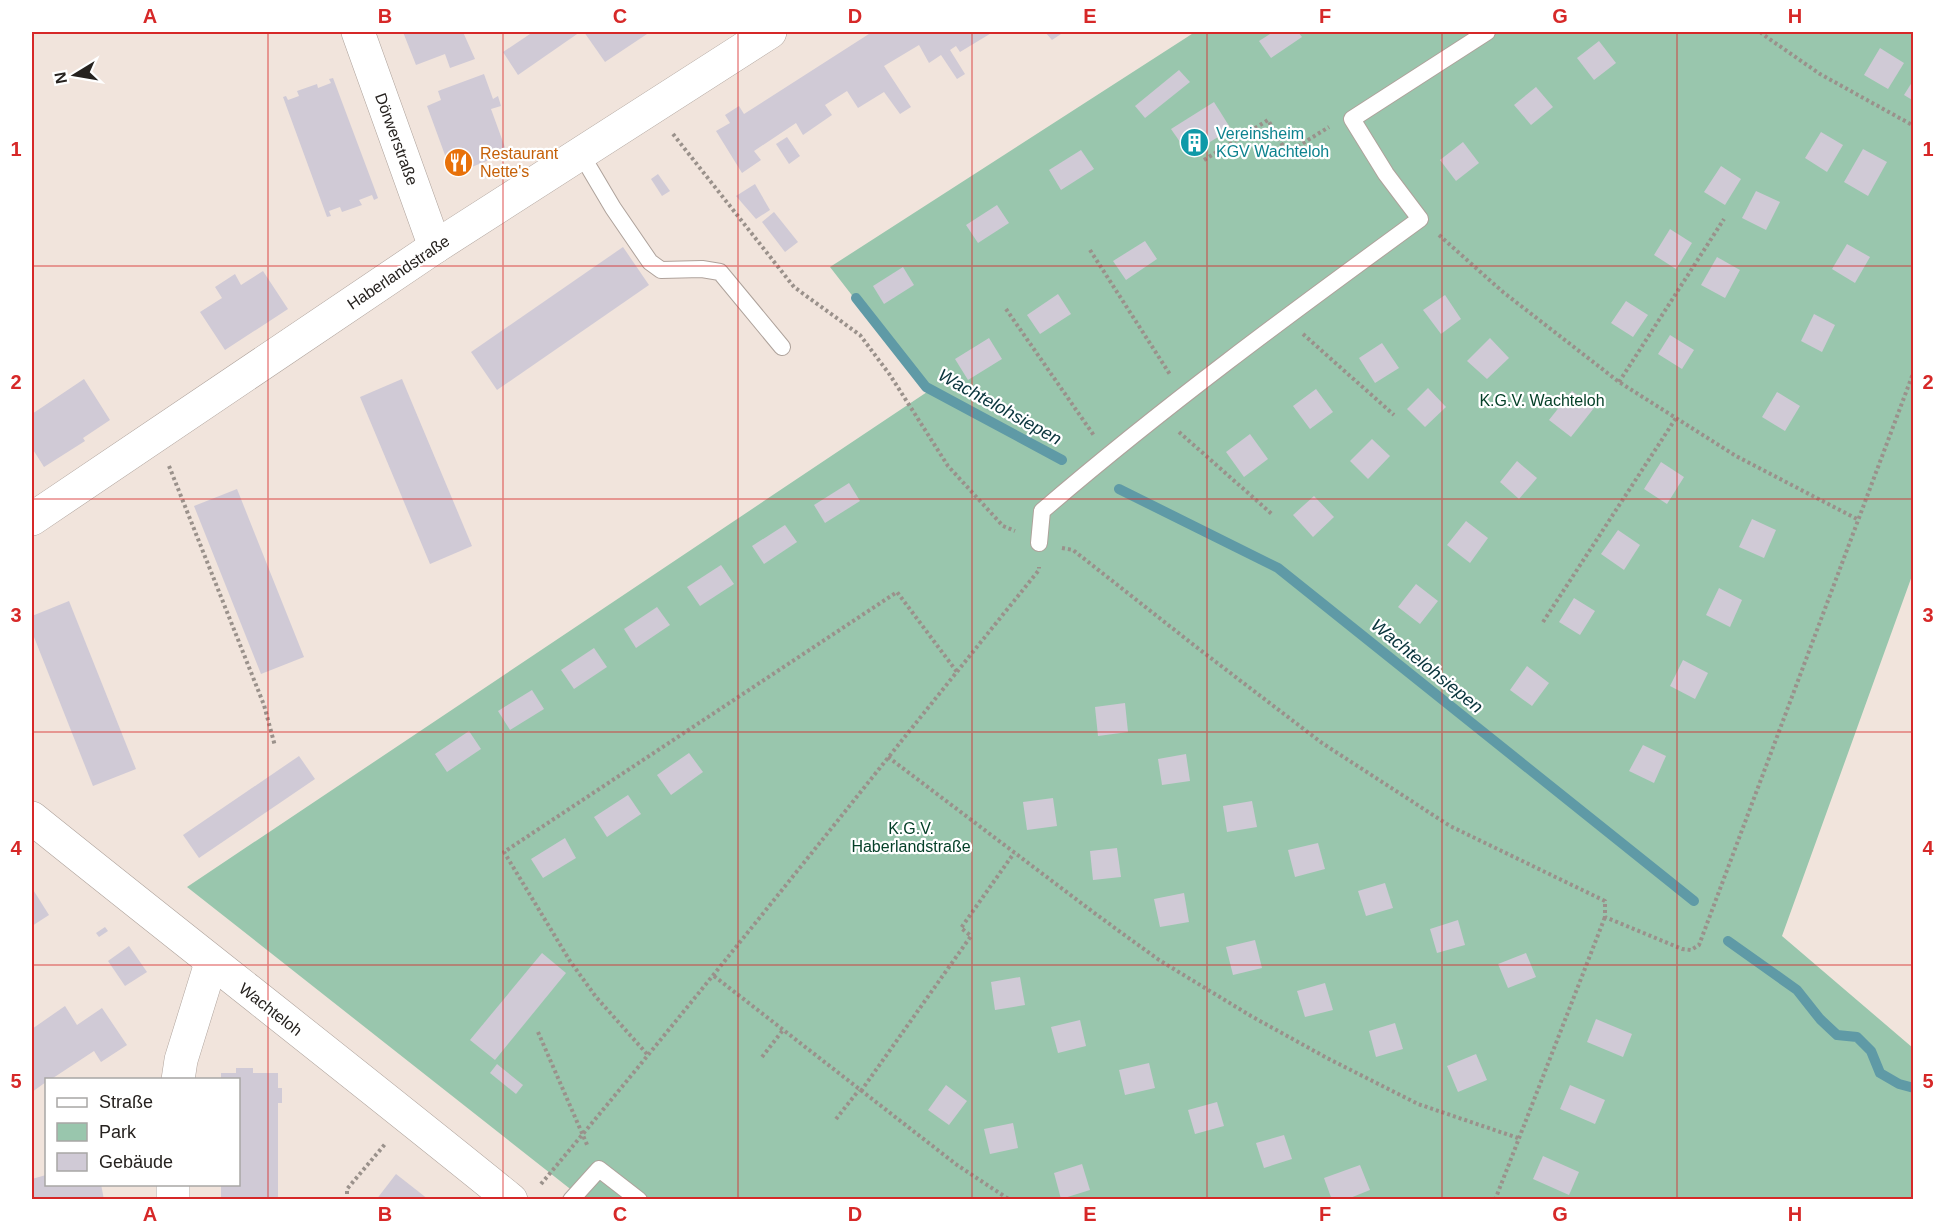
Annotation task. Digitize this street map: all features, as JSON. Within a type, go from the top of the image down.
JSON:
[{"type":"street","name":"Dörwerstraße","points":[[358,32],[435,247]]},
{"type":"street","name":"Haberlandstraße","points":[[32,519],[435,247],[770,32]]},
{"type":"street","name":"Wachteloh","points":[[32,819],[211,963],[408,1116],[510,1200]]},
{"type":"street","points":[[178,1078],[181,1060],[211,963]]},
{"type":"lane","points":[[1039,543],[1042,511],[1108,454],[1285,318],[1420,219],[1386,174],[1352,119],[1487,32]]},
{"type":"lane","points":[[582,154],[613,208],[650,262],[661,270],[702,268],[720,272],[782,346]]},
{"type":"lane","points":[[571,1200],[599,1169],[639,1200]]},
{"type":"path","points":[[1760,32],[1820,74],[1914,126]]},
{"type":"path","points":[[654,107],[794,287],[860,335],[890,375],[948,466],[1003,526],[1039,543],[1073,550],[1322,743],[1450,826],[1605,900],[1605,918],[1495,1200]]},
{"type":"path","points":[[1204,160],[1268,120],[1287,153],[1341,120],[1352,119]]},
{"type":"path","points":[[1420,219],[1503,292],[1619,382],[1736,456],[1857,519]]},
{"type":"path","points":[[1619,382],[1724,219]]},
{"type":"path","points":[[1090,250],[1183,395]]},
{"type":"path","points":[[1006,309],[1108,454]]},
{"type":"path","points":[[1285,318],[1394,415]]},
{"type":"path","points":[[1605,918],[1682,949],[1691,950],[1699,945],[1914,371]]},
{"type":"path","points":[[1158,414],[1273,515]]},
{"type":"path","points":[[1543,622],[1676,418]]},
{"type":"path","points":[[156,434],[264,705],[275,746]]},
{"type":"path","points":[[540,1186],[647,1054],[714,976],[1039,570],[1039,543]]},
{"type":"path","points":[[647,1054],[596,997],[570,961],[504,852],[897,592],[957,672]]},
{"type":"path","points":[[888,757],[1159,960],[1279,1032],[1418,1104],[1518,1138]]},
{"type":"path","points":[[836,1119],[860,1090],[971,936],[961,928],[1014,853]]},
{"type":"path","points":[[714,976],[957,1165],[1010,1200]]},
{"type":"path","points":[[762,1057],[783,1030]]},
{"type":"path","points":[[538,1032],[583,1135]]},
{"type":"path","points":[[347,1200],[347,1189],[408,1116]]},
{"type":"green space","points":[[1195,32],[1913,32],[1913,573],[1782,936],[1913,1048],[1913,1199],[583,1199],[187,887],[927,392],[830,267]]},
{"type":"building","points":[[403,32],[463,32],[475,59],[450,68],[445,54],[416,65]]},
{"type":"building","points":[[533,32],[580,32],[518,75],[503,52]]},
{"type":"building","points":[[584,32],[650,32],[605,62]]},
{"type":"building","points":[[872,32],[993,32],[960,52],[956,46],[950,50],[965,74],[957,79],[941,55],[929,63],[919,45],[884,66],[911,107],[900,114],[884,92],[858,108],[847,91],[825,105],[832,115],[803,135],[796,123],[754,151],[761,160],[742,173],[716,131],[730,123],[725,115],[739,106],[744,114]]},
{"type":"building","points":[[1045,32],[1064,32],[1052,40]]},
{"type":"building","points":[[1273,32],[1298,32],[1302,37],[1271,58],[1259,41]]},
{"type":"building","points":[[1599,41],[1616,63],[1594,80],[1577,58]]},
{"type":"building","points":[[1880,48],[1904,63],[1888,89],[1864,75]]},
{"type":"building","points":[[1179,70],[1190,82],[1145,118],[1135,106]]},
{"type":"building","points":[[484,74],[493,99],[498,96],[501,106],[491,109],[507,153],[459,172],[449,166],[427,106],[441,100],[438,91]]},
{"type":"building","points":[[333,78],[378,198],[374,200],[372,195],[359,200],[362,205],[342,212],[340,207],[329,211],[331,216],[327,217],[283,97],[286,96],[288,100],[299,96],[297,91],[317,84],[318,88],[331,83],[329,79]]},
{"type":"building","points":[[1914,79],[1914,101],[1904,95]]},
{"type":"building","points":[[1536,87],[1553,107],[1531,125],[1514,105]]},
{"type":"building","name":"Vereinsheim KGV Wachteloh","points":[[1214,102],[1231,129],[1189,155],[1171,129]]},
{"type":"building","points":[[1821,132],[1843,145],[1827,172],[1805,158]]},
{"type":"building","points":[[787,137],[800,156],[789,164],[776,144]]},
{"type":"building","points":[[1463,142],[1479,163],[1456,181],[1440,160]]},
{"type":"building","points":[[1863,149],[1887,162],[1868,196],[1844,182]]},
{"type":"building","points":[[1081,150],[1094,169],[1061,190],[1049,170]]},
{"type":"building","points":[[1721,166],[1741,179],[1725,205],[1704,192]]},
{"type":"building","points":[[658,174],[670,191],[662,196],[651,179]]},
{"type":"building","points":[[755,184],[770,210],[756,219],[736,196]]},
{"type":"building","points":[[1756,191],[1780,202],[1766,230],[1742,218]]},
{"type":"building","points":[[997,205],[1009,223],[978,243],[966,225]]},
{"type":"building","points":[[774,212],[798,242],[785,252],[762,222]]},
{"type":"building","points":[[1670,229],[1692,243],[1676,269],[1654,255]]},
{"type":"building","points":[[1145,241],[1157,259],[1126,280],[1113,261]]},
{"type":"building","points":[[1847,244],[1870,257],[1855,283],[1832,269]]},
{"type":"building","points":[[623,247],[649,285],[497,390],[471,352]]},
{"type":"building","points":[[1717,257],[1740,270],[1725,298],[1701,285]]},
{"type":"building","points":[[903,267],[914,285],[884,304],[873,286]]},
{"type":"building","points":[[263,271],[288,309],[225,350],[200,312],[222,298],[215,287],[235,274],[241,285]]},
{"type":"building","points":[[1058,294],[1071,314],[1040,334],[1027,315]]},
{"type":"building","points":[[1445,295],[1461,319],[1441,334],[1423,310]]},
{"type":"building","points":[[1626,301],[1648,315],[1633,337],[1611,323]]},
{"type":"building","points":[[1814,314],[1835,325],[1822,352],[1801,341]]},
{"type":"building","points":[[1670,335],[1694,350],[1682,369],[1658,354]]},
{"type":"building","points":[[989,338],[1002,359],[968,380],[955,359]]},
{"type":"building","points":[[1490,338],[1509,358],[1487,379],[1467,361]]},
{"type":"building","points":[[1382,343],[1399,368],[1375,383],[1359,358]]},
{"type":"building","points":[[84,379],[110,420],[83,438],[85,441],[44,467],[32,448],[32,414]]},
{"type":"building","points":[[402,379],[472,546],[430,564],[360,397]]},
{"type":"building","points":[[1428,388],[1446,407],[1425,427],[1407,409]]},
{"type":"building","points":[[1316,389],[1333,412],[1310,429],[1293,406]]},
{"type":"building","points":[[1572,391],[1594,408],[1571,437],[1549,420]]},
{"type":"building","points":[[1777,392],[1800,406],[1785,431],[1762,417]]},
{"type":"building","points":[[1250,434],[1268,459],[1244,477],[1226,452]]},
{"type":"building","points":[[1372,439],[1390,456],[1368,479],[1350,461]]},
{"type":"building","points":[[1517,461],[1537,478],[1519,499],[1500,482]]},
{"type":"building","points":[[1661,462],[1684,477],[1667,504],[1644,489]]},
{"type":"building","points":[[849,483],[860,501],[825,523],[814,505]]},
{"type":"building","points":[[237,489],[304,657],[261,674],[194,506]]},
{"type":"building","points":[[1314,496],[1334,517],[1313,537],[1293,515]]},
{"type":"building","points":[[1752,519],[1776,530],[1764,558],[1739,547]]},
{"type":"building","points":[[1466,521],[1488,538],[1470,563],[1447,545]]},
{"type":"building","points":[[785,525],[797,542],[764,564],[752,546]]},
{"type":"building","points":[[1618,530],[1640,545],[1624,570],[1601,554]]},
{"type":"building","points":[[721,565],[734,584],[700,606],[687,587]]},
{"type":"building","points":[[1416,584],[1438,601],[1420,624],[1398,607]]},
{"type":"building","points":[[1719,588],[1742,600],[1730,627],[1706,615]]},
{"type":"building","points":[[1574,598],[1595,611],[1580,635],[1559,622]]},
{"type":"building","points":[[69,601],[136,769],[93,786],[32,632],[32,616]]},
{"type":"building","points":[[657,607],[670,625],[636,648],[624,629]]},
{"type":"building","points":[[594,648],[607,667],[574,689],[561,670]]},
{"type":"building","points":[[1683,660],[1708,673],[1695,699],[1670,686]]},
{"type":"building","points":[[1527,666],[1549,683],[1532,706],[1510,690]]},
{"type":"building","points":[[532,690],[544,709],[510,730],[498,711]]},
{"type":"building","points":[[1125,703],[1128,732],[1098,736],[1095,707]]},
{"type":"building","points":[[469,731],[481,749],[447,772],[435,754]]},
{"type":"building","points":[[1643,745],[1666,756],[1654,783],[1629,771]]},
{"type":"building","points":[[689,753],[703,772],[671,795],[657,775]]},
{"type":"building","points":[[1186,754],[1190,781],[1162,785],[1158,759]]},
{"type":"building","points":[[299,756],[315,779],[199,858],[183,835]]},
{"type":"building","points":[[628,795],[641,814],[607,837],[594,817]]},
{"type":"building","points":[[1053,798],[1057,826],[1027,830],[1023,802]]},
{"type":"building","points":[[1252,801],[1257,827],[1227,832],[1223,806]]},
{"type":"building","points":[[565,838],[576,858],[543,878],[531,859]]},
{"type":"building","points":[[1318,843],[1325,869],[1295,877],[1288,850]]},
{"type":"building","points":[[1117,848],[1121,877],[1093,880],[1090,851]]},
{"type":"building","points":[[1385,883],[1393,908],[1366,916],[1358,891]]},
{"type":"building","points":[[32,888],[49,915],[32,926]]},
{"type":"building","points":[[1184,893],[1189,922],[1160,927],[1154,899]]},
{"type":"building","points":[[1458,920],[1465,945],[1437,953],[1430,929]]},
{"type":"building","points":[[105,927],[108,931],[99,937],[96,933]]},
{"type":"building","points":[[1255,940],[1262,968],[1233,975],[1226,947]]},
{"type":"building","points":[[129,946],[147,972],[125,986],[108,961]]},
{"type":"building","points":[[542,953],[566,973],[495,1060],[470,1040]]},
{"type":"building","points":[[1526,953],[1536,977],[1508,988],[1498,964]]},
{"type":"building","points":[[1020,977],[1025,1005],[995,1010],[991,982]]},
{"type":"building","points":[[1325,983],[1333,1010],[1305,1017],[1297,991]]},
{"type":"building","points":[[65,1006],[77,1025],[102,1008],[127,1045],[101,1062],[94,1051],[53,1078],[45,1078],[45,1083],[32,1092],[32,1029]]},
{"type":"building","points":[[1596,1019],[1632,1034],[1623,1057],[1587,1042]]},
{"type":"building","points":[[1080,1020],[1086,1046],[1058,1053],[1051,1027]]},
{"type":"building","points":[[1395,1023],[1403,1049],[1376,1057],[1369,1031]]},
{"type":"building","points":[[1476,1054],[1487,1080],[1458,1092],[1447,1066]]},
{"type":"building","points":[[1149,1063],[1155,1088],[1125,1095],[1119,1070]]},
{"type":"building","points":[[497,1064],[523,1085],[516,1094],[490,1073]]},
{"type":"building","points":[[236,1068],[253,1068],[253,1073],[278,1073],[278,1088],[282,1088],[282,1103],[278,1103],[278,1200],[221,1200],[221,1186],[240,1186],[240,1078],[221,1078],[221,1073],[236,1073]]},
{"type":"building","points":[[946,1085],[967,1101],[949,1125],[928,1110]]},
{"type":"building","points":[[1570,1085],[1605,1100],[1595,1124],[1560,1109]]},
{"type":"building","points":[[1217,1102],[1224,1126],[1195,1134],[1188,1110]]},
{"type":"building","points":[[1013,1123],[1018,1148],[990,1154],[984,1129]]},
{"type":"building","points":[[1284,1135],[1292,1159],[1264,1168],[1256,1143]]},
{"type":"building","points":[[1543,1156],[1579,1172],[1569,1195],[1533,1179]]},
{"type":"building","points":[[1082,1164],[1090,1190],[1061,1199],[1054,1173]]},
{"type":"building","points":[[1360,1165],[1370,1190],[1345,1200],[1332,1200],[1324,1178]]},
{"type":"building","points":[[396,1174],[419,1192],[429,1200],[376,1200]]},
{"type":"building","points":[[45,1175],[45,1186],[101,1186],[104,1200],[32,1200],[32,1179]]},
{"type":"waterway","name":"Wachtelohsiepen","points":[[856,298],[926,387],[1062,460]]},
{"type":"waterway","name":"Wachtelohsiepen","points":[[1119,489],[1278,568],[1694,901]]},
{"type":"waterway","name":"Wachtelohsiepen","points":[[1728,941],[1797,990],[1820,1019],[1837,1035],[1857,1037],[1871,1051],[1880,1073],[1899,1084],[1914,1088]]},
{"type":"place","name":"Vereinsheim KGV Wachteloh","points":[[1195,142]]},
{"type":"place","name":"Restaurant Nette's","points":[[459,162]]},
{"type":"park label","name":"K.G.V. Wachteloh","points":[[1542,400]]},
{"type":"park label","name":"K.G.V. Haberlandstraße","points":[[911,837]]}]
